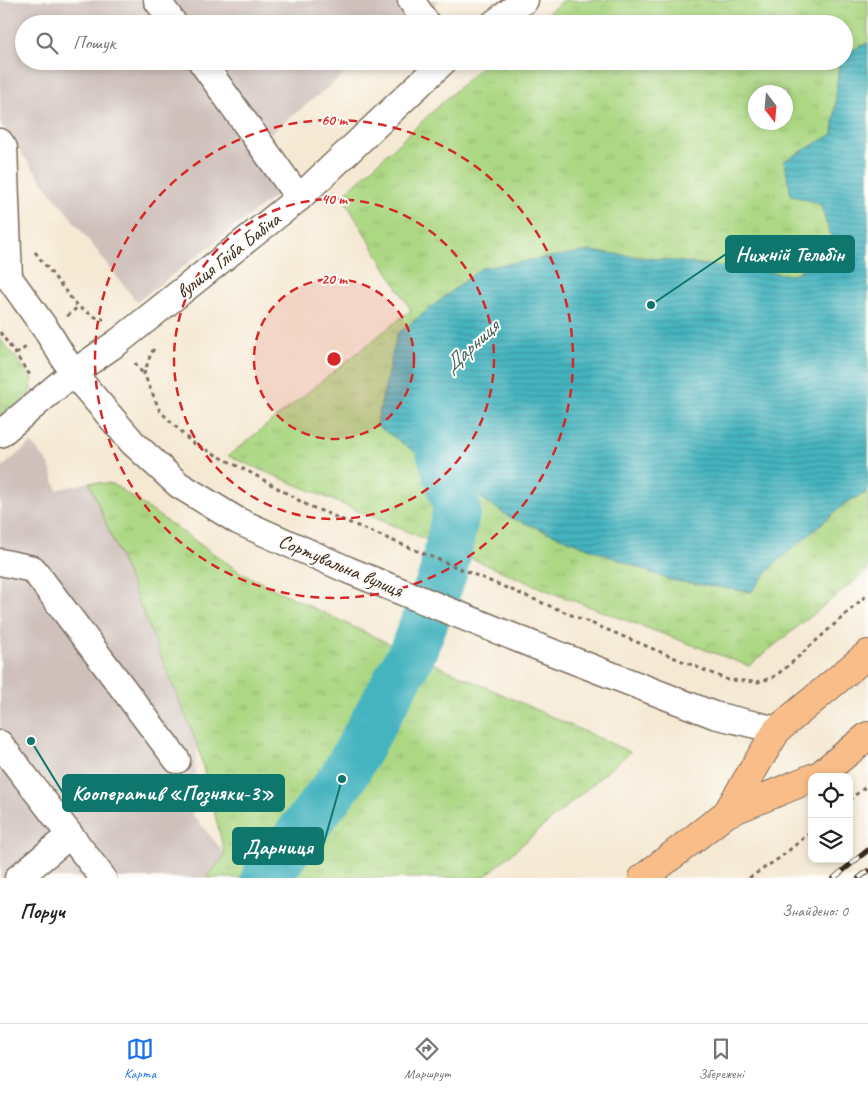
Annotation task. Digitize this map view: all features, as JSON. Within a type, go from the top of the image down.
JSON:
[{"type":"main road","points":[[727,813],[777,730],[868,654]]},
{"type":"main road","points":[[822,773],[868,736]]},
{"type":"main road","points":[[643,878],[727,813],[808,779]]},
{"type":"street","points":[[157,0],[168,15]]},
{"type":"street","points":[[411,0],[421,15]]},
{"type":"street","points":[[506,15],[526,0]]},
{"type":"street","points":[[207,70],[299,198]]},
{"type":"street","name":"вулиця Гліба Бабіча","points":[[0,434],[73,373],[118,342],[299,198],[434,70]]},
{"type":"street","points":[[0,142],[4,148],[7,217],[4,271]]},
{"type":"street","name":"Сортувальна вулиця","points":[[4,271],[47,331],[73,373],[133,443],[179,485],[238,521],[348,570],[536,646],[714,715],[777,730]]},
{"type":"street","points":[[0,562],[33,569],[177,760]]},
{"type":"street","points":[[0,744],[9,774],[70,835],[103,878]]},
{"type":"street","points":[[18,878],[70,835]]},
{"type":"path","points":[[7,217],[78,307],[100,319],[107,319]]},
{"type":"path","points":[[0,332],[45,397]]},
{"type":"path","points":[[155,348],[144,374],[160,411],[191,442],[255,474],[307,505],[728,680],[758,682],[772,678],[787,667],[868,594]]},
{"type":"path","points":[[853,797],[868,785]]},
{"type":"path","points":[[749,878],[781,857],[808,834]]},
{"type":"shaded area","points":[[0,0],[439,0],[420,15],[15,15],[15,70],[350,70],[253,147],[283,190],[137,302],[40,178],[0,123]]},
{"type":"shaded area","points":[[31,443],[49,464],[57,490],[89,482],[197,743],[192,814],[226,855],[206,878],[0,878],[0,469]]},
{"type":"green space","points":[[564,0],[868,0],[868,43],[853,50],[853,15],[545,15]]},
{"type":"green space","points":[[477,70],[838,70],[833,134],[820,204],[836,251],[792,275],[589,251],[376,424],[510,517],[670,580],[751,592],[773,565],[847,502],[868,492],[868,570],[749,666],[558,595],[228,456],[411,310],[342,196]]},
{"type":"green space","points":[[0,339],[33,379],[29,395],[0,419]]},
{"type":"green space","points":[[89,482],[113,484],[243,574],[366,633],[630,752],[483,878],[206,878],[225,855],[197,743]]},
{"type":"water","points":[[868,43],[868,492],[847,502],[773,565],[751,592],[670,580],[509,517],[376,425],[397,334],[481,268],[589,251],[792,275],[836,251],[820,204],[791,195],[784,161],[833,134],[838,70],[853,70],[853,50]]},
{"type":"waterway","name":"Дарниця","points":[[265,878],[342,779],[412,653],[442,577],[457,509],[434,430],[435,409]]},
{"type":"railway","points":[[834,878],[868,850]]},
{"type":"railway","points":[[859,878],[868,871]]},
{"type":"place","name":"Нижній Тельбін","points":[[651,305]]},
{"type":"place","name":"Кооператив «Позняки-3»","points":[[31,741]]},
{"type":"place","name":"Дарниця","points":[[342,779]]}]
